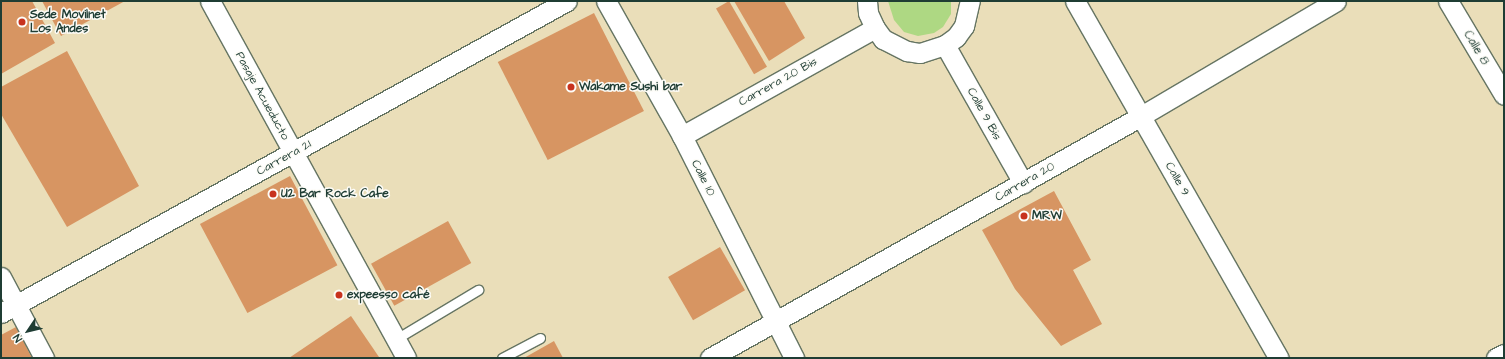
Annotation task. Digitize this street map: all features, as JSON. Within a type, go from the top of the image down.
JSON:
[{"type":"street","name":"Pasaje Acueducto","points":[[210,1],[406,358]]},
{"type":"street","name":"Carrera 21","points":[[8,309],[567,1]]},
{"type":"street","name":"Calle 10","points":[[606,1],[682,136],[794,358]]},
{"type":"street","points":[[868,1],[868,12],[875,28],[883,39],[907,51],[920,52],[945,45],[964,26],[970,1]]},
{"type":"street","name":"Calle 9","points":[[1075,1],[1279,358]]},
{"type":"street","name":"Carrera 20","points":[[710,358],[776,323],[1141,116],[1336,1]]},
{"type":"street","name":"Calle 8","points":[[1448,1],[1504,95]]},
{"type":"street","name":"Carrera 20 Bis","points":[[682,136],[875,28]]},
{"type":"street","name":"Calle 9 Bis","points":[[945,45],[1023,183]]},
{"type":"street","points":[[1,277],[8,309],[44,358]]},
{"type":"street","points":[[1496,358],[1504,354]]},
{"type":"lane","points":[[396,339],[478,290]]},
{"type":"lane","points":[[502,358],[540,338]]},
{"type":"green space","points":[[888,1],[951,1],[951,14],[943,27],[934,33],[918,36],[904,32],[894,20]]},
{"type":"building","name":"Sede Movilnet Los Andes","points":[[1,1],[32,1],[55,43],[1,74]]},
{"type":"building","points":[[42,1],[125,1],[61,36]]},
{"type":"building","points":[[729,1],[767,67],[754,74],[716,8]]},
{"type":"building","points":[[734,1],[784,1],[805,38],[769,61]]},
{"type":"building","name":"Wakame Sushi bar","points":[[594,13],[644,111],[548,160],[498,62]]},
{"type":"building","points":[[67,51],[139,186],[67,227],[1,114],[1,87]]},
{"type":"building","points":[[290,176],[337,265],[247,313],[200,224]]},
{"type":"building","points":[[1054,191],[1091,260],[1073,270],[1102,324],[1061,346],[1015,289],[982,230]]},
{"type":"building","points":[[448,221],[471,263],[394,306],[371,264]]},
{"type":"building","points":[[720,247],[745,290],[693,320],[668,277]]},
{"type":"building","points":[[351,316],[379,357],[289,358]]},
{"type":"building","points":[[16,327],[32,358],[1,358],[1,335]]},
{"type":"building","points":[[554,341],[563,358],[524,358]]},
{"type":"place","name":"Sede Movilnet Los Andes","points":[[22,22]]},
{"type":"place","name":"Wakame Sushi bar","points":[[571,87]]},
{"type":"place","name":"U2 Bar Rock Cafe","points":[[273,194]]},
{"type":"place","name":"MRW","points":[[1024,216]]},
{"type":"place","name":"expeesso café","points":[[339,295]]}]
